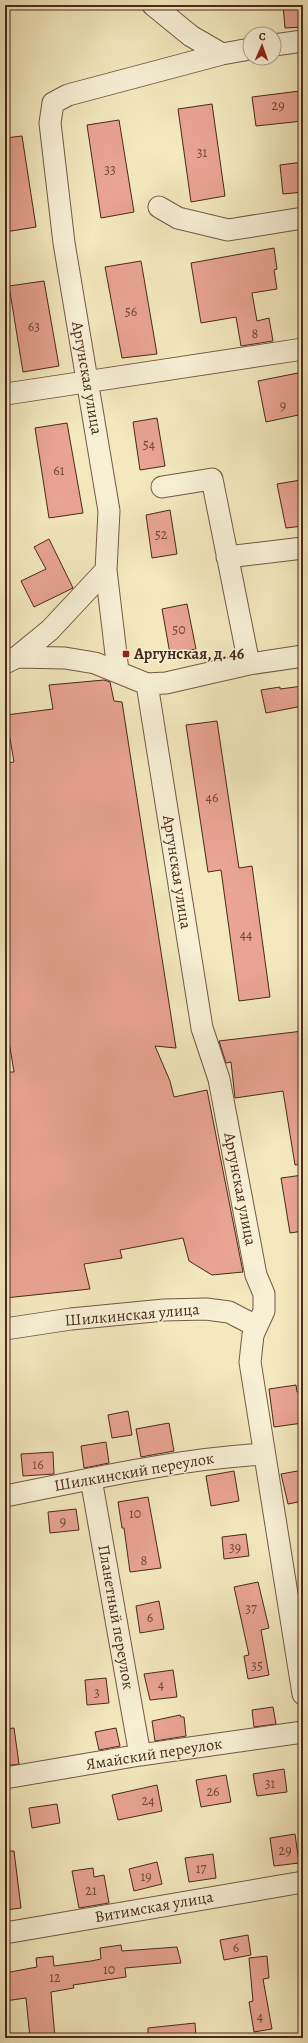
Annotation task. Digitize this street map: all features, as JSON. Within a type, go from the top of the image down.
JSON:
[{"type":"street","points":[[153,5],[191,36],[222,54],[242,50]]},
{"type":"street","points":[[282,45],[303,41]]},
{"type":"street","name":"Аргунская улица","points":[[118,671],[106,570],[109,511],[64,244],[50,122],[53,103],[68,95],[222,54]]},
{"type":"street","points":[[159,207],[178,218],[228,230],[303,218]]},
{"type":"street","points":[[6,394],[88,383],[303,349]]},
{"type":"street","points":[[162,487],[212,479],[249,664]]},
{"type":"street","points":[[227,557],[303,548]]},
{"type":"street","points":[[11,660],[50,630],[106,570]]},
{"type":"street","points":[[11,660],[65,658],[118,671],[147,684],[166,683],[249,664],[303,656]]},
{"type":"street","name":"Аргунская улица","points":[[147,684],[202,1028],[219,1079],[256,1275],[264,1294],[264,1311],[253,1335],[250,1362],[303,1694]]},
{"type":"street","name":"Шилкинская улица","points":[[5,1329],[71,1319],[164,1310],[206,1309],[229,1312],[256,1326]]},
{"type":"street","name":"Шилкинский переулок","points":[[5,1496],[92,1479],[227,1456],[264,1454]]},
{"type":"street","name":"Планетный переулок","points":[[92,1479],[140,1755]]},
{"type":"street","name":"Ямайский переулок","points":[[5,1778],[140,1755],[303,1732]]},
{"type":"street","name":"Витимская улица","points":[[5,1932],[303,1882]]},
{"type":"building","points":[[283,5],[303,5],[303,27],[285,28]]},
{"type":"building","points":[[300,91],[303,121],[256,126],[252,97]]},
{"type":"building","points":[[212,104],[225,196],[191,202],[178,109]]},
{"type":"building","points":[[119,120],[134,212],[101,218],[87,125]]},
{"type":"building","points":[[22,136],[36,227],[5,232],[5,138]]},
{"type":"building","points":[[303,162],[303,192],[283,194],[280,165]]},
{"type":"building","points":[[274,248],[277,269],[274,270],[277,289],[252,293],[257,321],[269,318],[273,341],[241,346],[236,317],[201,323],[191,263]]},
{"type":"building","points":[[141,261],[157,354],[122,358],[105,267]]},
{"type":"building","points":[[44,281],[59,366],[23,372],[9,286]]},
{"type":"building","points":[[298,373],[303,395],[303,414],[266,422],[258,381]]},
{"type":"building","points":[[157,418],[165,466],[140,470],[133,422]]},
{"type":"building","points":[[67,423],[83,513],[49,518],[35,428]]},
{"type":"building","points":[[301,480],[303,492],[303,526],[286,528],[277,484]]},
{"type":"building","points":[[170,510],[177,554],[152,558],[146,515]]},
{"type":"building","points":[[49,539],[73,588],[34,607],[21,581],[46,569],[34,547]]},
{"type":"building","points":[[187,604],[196,649],[170,654],[162,609]]},
{"type":"building","points":[[104,680],[110,682],[114,701],[122,702],[176,1048],[155,1046],[170,1081],[174,1097],[207,1090],[243,1272],[212,1275],[189,1261],[183,1238],[120,1250],[122,1258],[84,1264],[90,1289],[5,1298],[5,1072],[14,1072],[5,1017],[5,763],[14,762],[6,715],[53,709],[49,685]]},
{"type":"building","points":[[303,686],[303,706],[266,713],[261,690]]},
{"type":"building","points":[[217,721],[239,868],[252,866],[270,997],[239,1001],[221,870],[208,872],[186,725]]},
{"type":"building","points":[[303,1031],[303,1164],[295,1165],[283,1091],[235,1098],[231,1062],[226,1063],[219,1041]]},
{"type":"building","points":[[303,1175],[303,1231],[290,1233],[281,1178]]},
{"type":"building","points":[[296,1385],[297,1392],[303,1392],[303,1423],[274,1427],[269,1389]]},
{"type":"building","points":[[128,1411],[132,1435],[112,1438],[108,1415]]},
{"type":"building","points":[[169,1423],[174,1451],[141,1457],[136,1429]]},
{"type":"building","points":[[106,1442],[109,1463],[84,1468],[81,1446]]},
{"type":"building","points":[[53,1452],[54,1474],[23,1476],[21,1454]]},
{"type":"building","points":[[303,1470],[303,1501],[288,1504],[281,1474]]},
{"type":"building","points":[[234,1471],[239,1501],[211,1506],[206,1476]]},
{"type":"building","points":[[148,1497],[161,1568],[130,1572],[124,1528],[122,1528],[118,1502]]},
{"type":"building","points":[[76,1509],[79,1530],[50,1533],[48,1512]]},
{"type":"building","points":[[246,1534],[249,1556],[224,1559],[222,1537]]},
{"type":"building","points":[[258,1582],[269,1628],[261,1630],[269,1675],[248,1679],[244,1656],[249,1655],[234,1587]]},
{"type":"building","points":[[159,1601],[164,1629],[140,1633],[136,1606]]},
{"type":"building","points":[[173,1670],[177,1697],[150,1700],[144,1674]]},
{"type":"building","points":[[106,1678],[109,1703],[87,1705],[85,1680]]},
{"type":"building","points":[[273,1707],[276,1724],[254,1727],[252,1710]]},
{"type":"building","points":[[180,1715],[181,1717],[184,1717],[186,1736],[155,1741],[152,1721]]},
{"type":"building","points":[[14,1728],[19,1764],[5,1766],[5,1729]]},
{"type":"building","points":[[116,1728],[120,1746],[99,1750],[95,1732]]},
{"type":"building","points":[[284,1769],[287,1792],[257,1796],[253,1774]]},
{"type":"building","points":[[226,1775],[231,1802],[201,1807],[196,1780]]},
{"type":"building","points":[[157,1785],[162,1811],[118,1820],[112,1795]]},
{"type":"building","points":[[57,1804],[60,1823],[32,1828],[29,1808]]},
{"type":"building","points":[[295,1834],[299,1863],[274,1866],[270,1838]]},
{"type":"building","points":[[5,1851],[14,1851],[21,1908],[5,1910]]},
{"type":"building","points":[[213,1854],[216,1878],[189,1882],[185,1858]]},
{"type":"building","points":[[157,1862],[162,1884],[134,1891],[129,1869]]},
{"type":"building","points":[[93,1868],[94,1877],[104,1875],[109,1903],[79,1908],[72,1871]]},
{"type":"building","points":[[248,1935],[251,1955],[224,1960],[220,1940]]},
{"type":"building","points":[[121,1945],[122,1951],[177,1947],[181,1963],[125,1968],[126,1977],[73,1985],[74,1988],[51,1992],[55,2038],[30,2038],[26,1998],[5,2001],[5,1973],[37,1967],[36,1958],[53,1956],[54,1966],[101,1959],[100,1948]]},
{"type":"building","points":[[267,1956],[269,1978],[263,1979],[272,2029],[254,2032],[249,2002],[253,2001],[249,1958]]},
{"type":"building","points":[[195,2023],[196,2038],[148,2038],[148,2028]]},
{"type":"place","name":"Аргунская, д. 46","points":[[126,654]]}]
